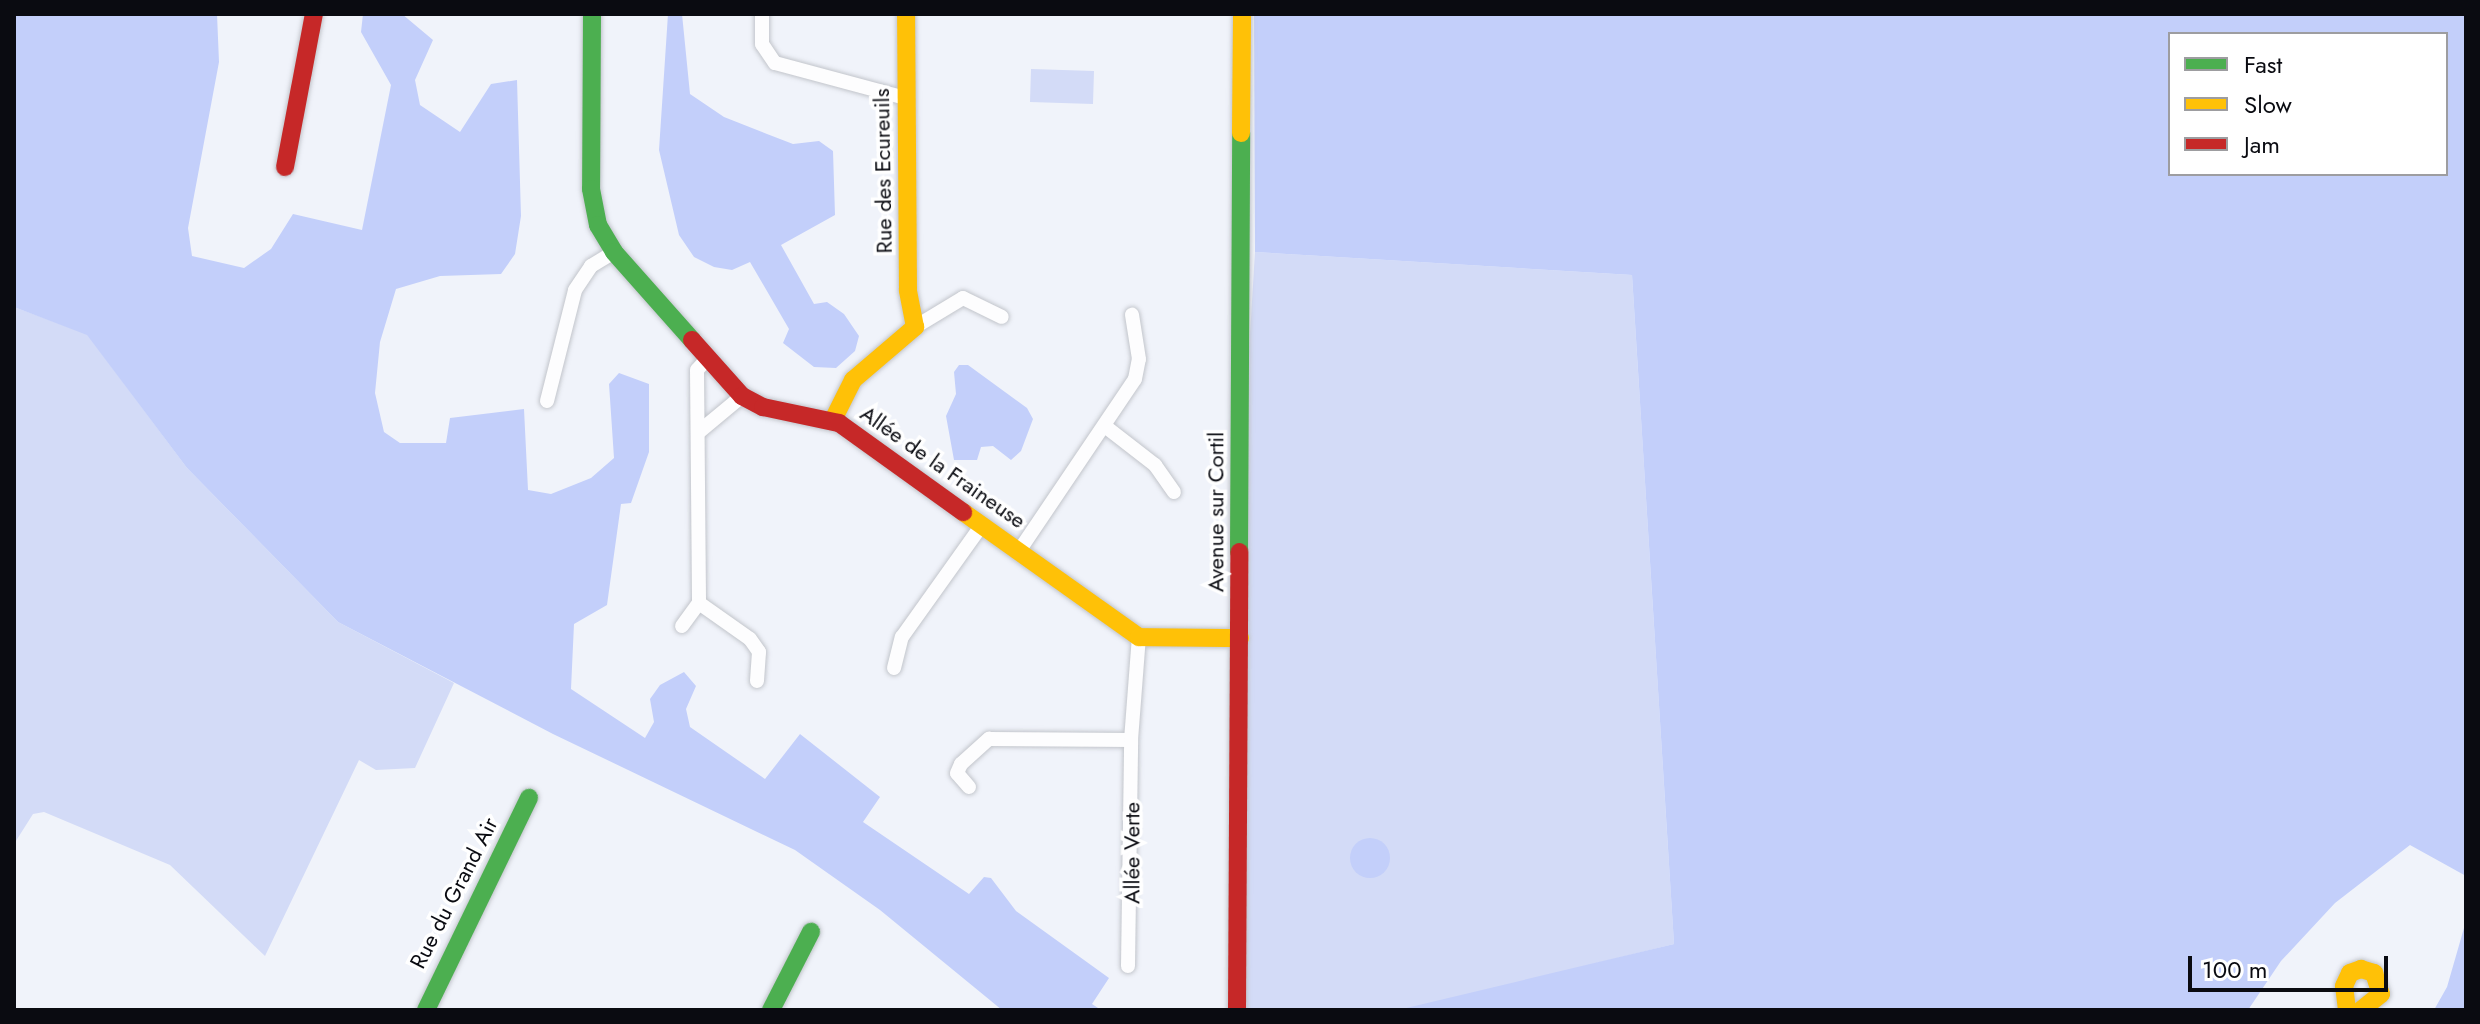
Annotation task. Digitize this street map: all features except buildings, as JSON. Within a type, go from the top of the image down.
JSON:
[{"type":"street","points":[[285,167],[314,14]]},
{"type":"street","name":"Allée de la Fraineuse","points":[[592,14],[591,189],[598,225],[614,252],[706,360],[742,396],[787,413],[833,420],[1139,637]]},
{"type":"street","points":[[762,14],[762,44],[775,63],[906,98]]},
{"type":"street","name":"Rue des Ecureuils","points":[[906,14],[908,290],[915,327]]},
{"type":"street","name":"Avenue sur Cortil","points":[[1237,1010],[1242,14]]},
{"type":"street","points":[[547,401],[575,290],[591,266],[614,252]]},
{"type":"street","points":[[833,420],[853,380],[915,327],[957,299],[1002,317]]},
{"type":"street","points":[[1019,551],[1106,427],[1135,379],[1139,359],[1132,315]]},
{"type":"street","points":[[682,626],[699,603],[700,431],[697,370],[706,360]]},
{"type":"street","points":[[700,431],[742,396]]},
{"type":"street","points":[[1106,427],[1141,452],[1174,492]]},
{"type":"street","points":[[894,668],[902,637],[982,525]]},
{"type":"street","points":[[699,603],[750,639],[759,652],[757,681]]},
{"type":"street","points":[[1139,637],[1240,638]]},
{"type":"street","name":"Allée Verte","points":[[1128,966],[1131,740],[1139,637]]},
{"type":"street","points":[[969,787],[957,773],[972,750],[989,739],[1131,740]]},
{"type":"street","name":"Rue du Grand Air","points":[[426,1010],[529,798]]},
{"type":"street","points":[[771,1010],[811,932]]},
{"type":"street","points":[[2347,1010],[2344,986],[2350,973],[2361,969],[2374,973],[2381,994],[2361,1010]]},
{"type":"shaded area","points":[[14,14],[217,14],[219,62],[188,228],[192,256],[244,268],[271,249],[293,214],[362,230],[391,85],[361,32],[363,14],[402,14],[433,40],[415,80],[420,105],[460,132],[491,84],[517,80],[521,216],[515,254],[501,274],[440,276],[396,289],[380,342],[375,393],[384,432],[400,443],[446,443],[450,418],[524,409],[528,490],[551,494],[591,478],[614,458],[609,384],[619,373],[649,384],[649,452],[631,503],[621,504],[607,605],[574,624],[571,689],[645,738],[654,722],[650,699],[660,685],[684,672],[696,686],[686,709],[690,727],[765,779],[800,734],[880,797],[863,822],[969,894],[984,877],[991,878],[1016,911],[1109,978],[1092,1004],[1101,1010],[1002,1010],[880,910],[795,850],[553,734],[338,622],[187,468],[87,335],[14,307]]},
{"type":"shaded area","points":[[668,14],[682,14],[690,94],[724,117],[793,144],[819,141],[833,151],[835,215],[781,245],[814,304],[827,302],[844,314],[859,336],[855,351],[836,368],[814,367],[783,343],[789,329],[750,262],[732,270],[714,267],[694,257],[679,235],[659,150]]},
{"type":"shaded area","points":[[1254,14],[2466,14],[2466,876],[2410,845],[2335,903],[2281,961],[2248,1010],[1398,1010],[1674,944],[1632,275],[1255,252]]},
{"type":"shaded area","points":[[1031,69],[1094,71],[1093,104],[1030,102]]},
{"type":"shaded area","points":[[1255,252],[1632,275],[1674,944],[1407,1010],[1246,1010],[1244,639],[1248,367]]},
{"type":"shaded area","points":[[14,307],[87,334],[187,468],[338,622],[454,683],[415,768],[376,770],[359,760],[265,956],[170,865],[44,812],[33,814],[14,844]]},
{"type":"shaded area","points":[[959,365],[968,365],[1027,408],[1033,419],[1021,451],[1011,460],[993,446],[981,447],[977,460],[954,460],[946,416],[956,394],[954,372]]},
{"type":"shaded area","points":[[1370,838],[1384,844],[1390,858],[1384,872],[1370,878],[1356,872],[1350,858],[1356,844]]},
{"type":"shaded area","points":[[2466,921],[2466,1010],[2434,1010],[2447,987]]},
{"type":"traffic: fast","points":[[592,14],[591,189],[598,225],[614,252],[692,340]]},
{"type":"traffic: fast","points":[[1239,552],[1241,133]]},
{"type":"traffic: fast","points":[[426,1010],[529,798]]},
{"type":"traffic: fast","points":[[771,1010],[811,932]]},
{"type":"traffic: slow","points":[[833,420],[853,380],[915,327],[908,290],[906,14]]},
{"type":"traffic: slow","points":[[1241,133],[1242,14]]},
{"type":"traffic: slow","points":[[963,512],[1139,637],[1240,638]]},
{"type":"traffic: slow","points":[[2347,1010],[2344,986],[2350,973],[2361,969],[2374,973],[2381,994],[2361,1010]]},
{"type":"traffic: jam","points":[[285,167],[314,14]]},
{"type":"traffic: jam","points":[[692,340],[742,396],[763,407],[839,423],[963,512]]},
{"type":"traffic: jam","points":[[1237,1010],[1239,552]]}]
